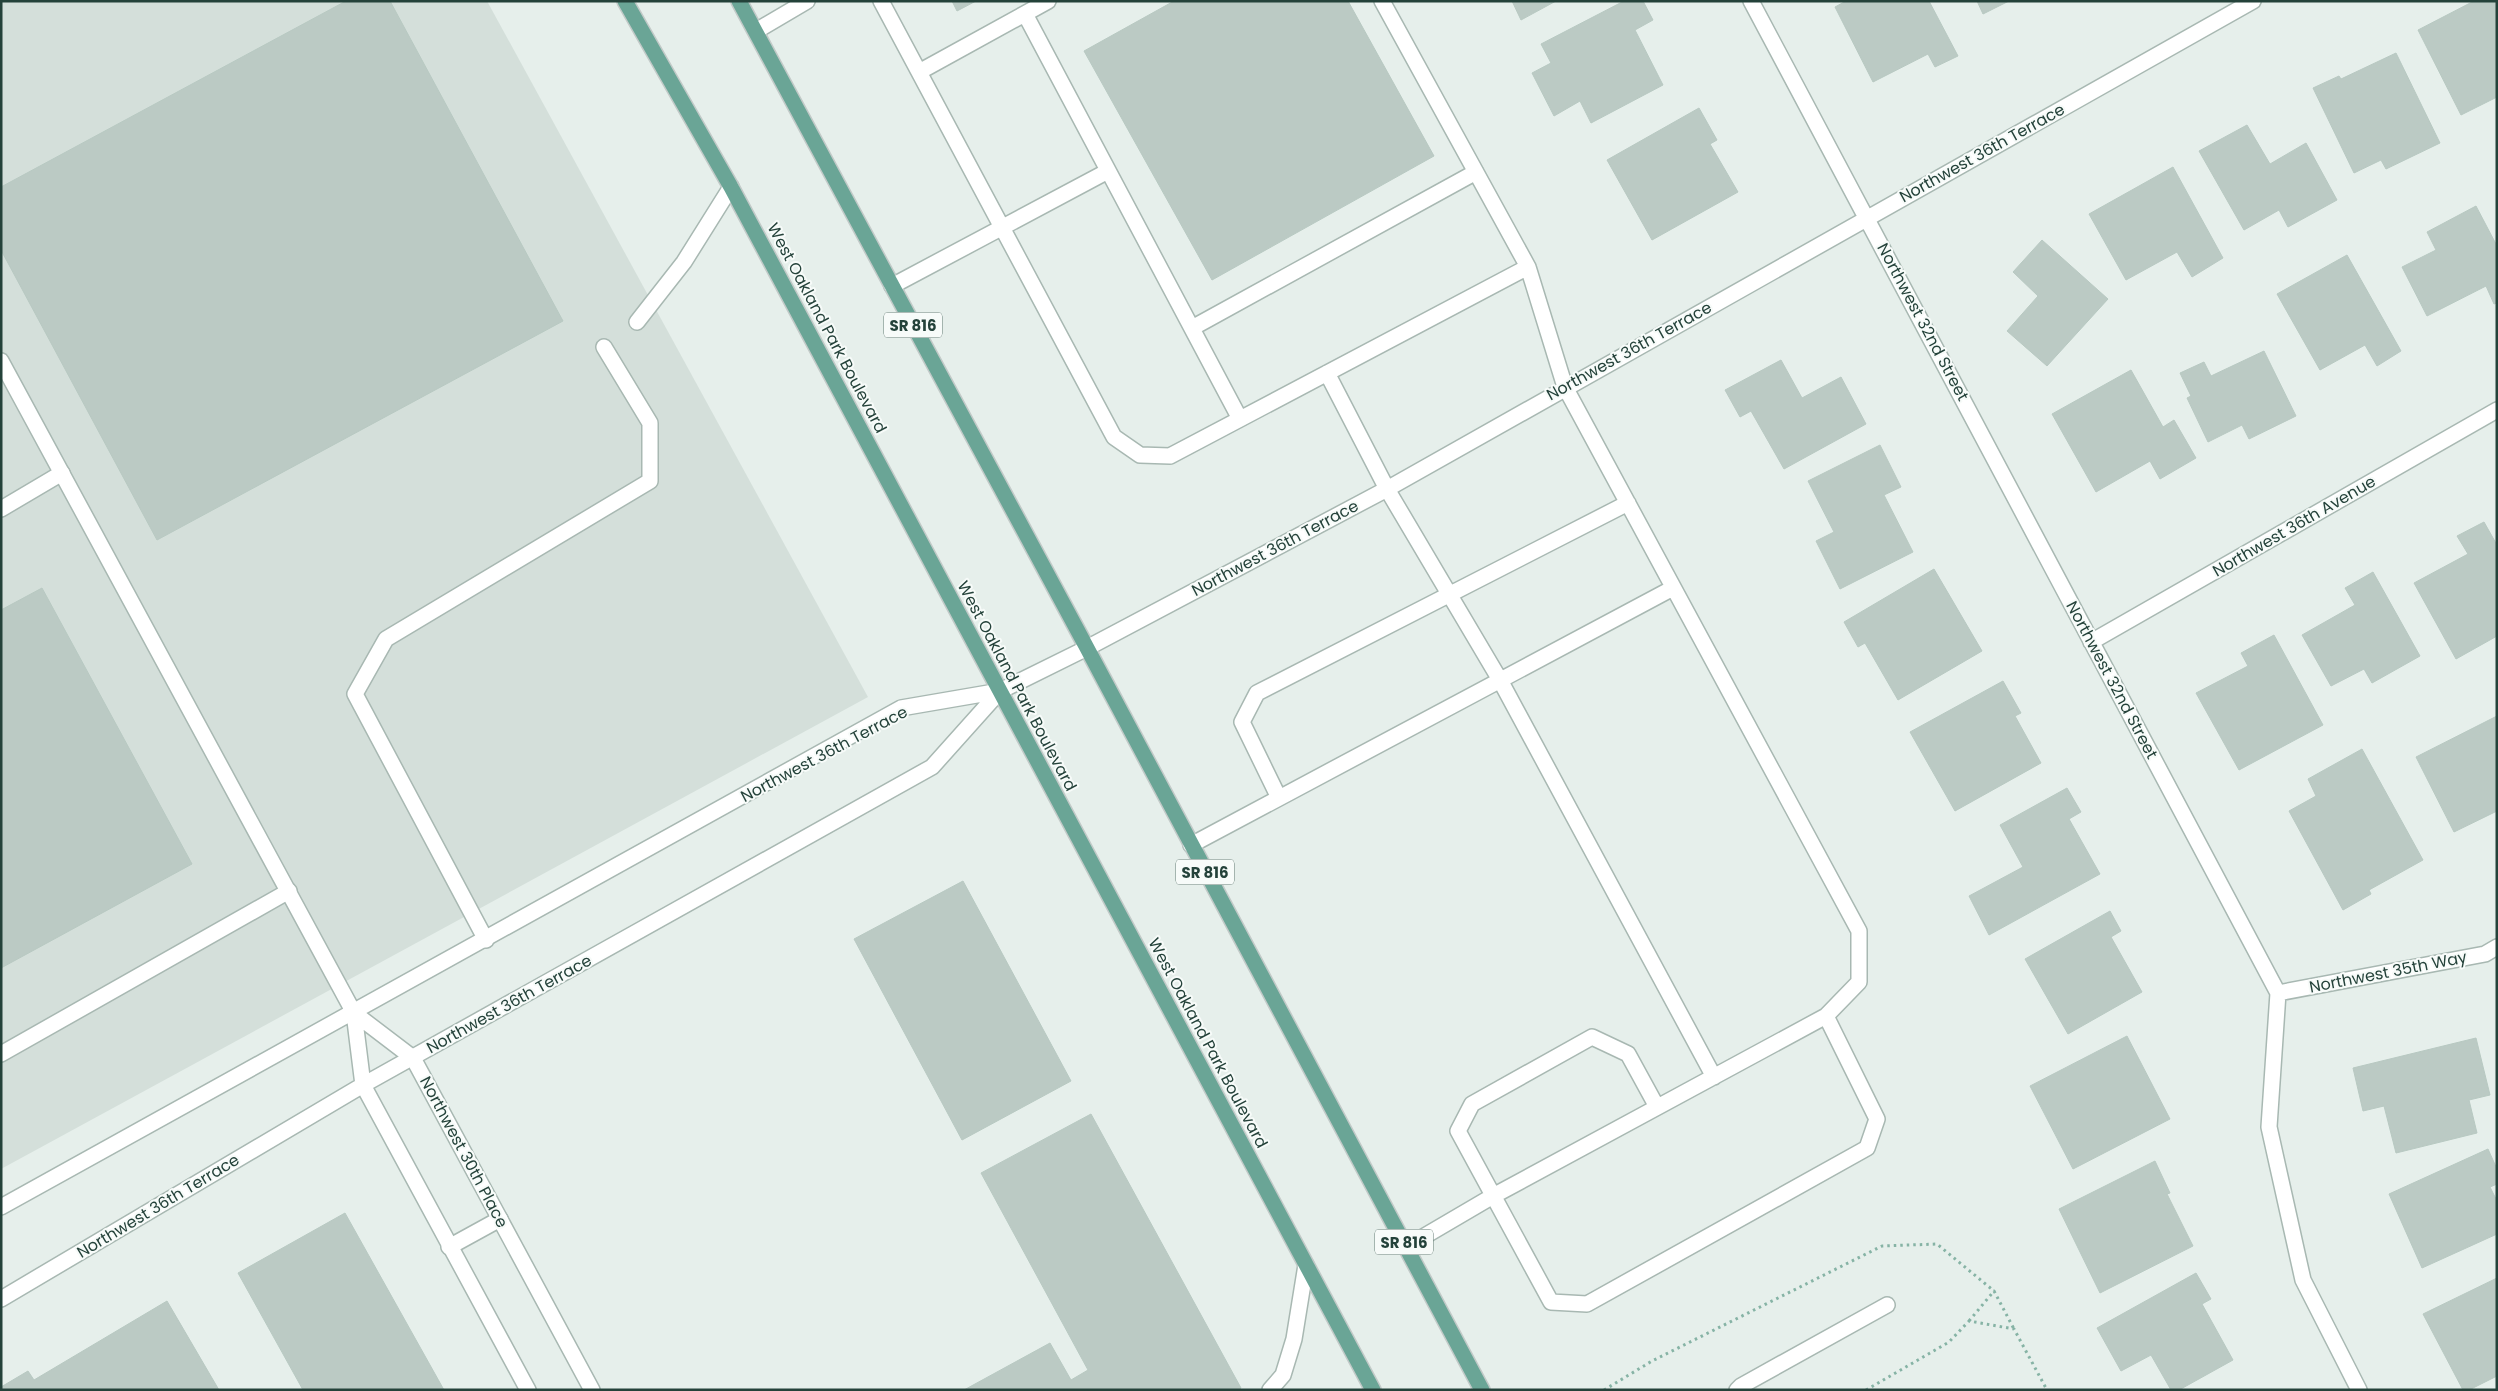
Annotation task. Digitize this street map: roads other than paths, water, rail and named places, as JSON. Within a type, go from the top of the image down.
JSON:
[{"type":"main road","name":"West Oakland Park Boulevard","points":[[625,1],[731,187],[1373,1390]]},
{"type":"main road","name":"SR 816","points":[[739,1],[1088,648],[1190,844],[1482,1390]]},
{"type":"street","points":[[756,30],[807,1]]},
{"type":"street","points":[[881,1],[1114,437],[1140,455],[1170,456],[1528,267]]},
{"type":"street","points":[[919,72],[1048,1]]},
{"type":"street","points":[[1382,1],[1528,267],[1565,387],[1859,931],[1859,982],[1826,1016],[1493,1196],[1406,1247]]},
{"type":"street","name":"Northwest 32nd Street","points":[[1751,1],[1868,217],[2278,994]]},
{"type":"street","name":"Northwest 36th Terrace","points":[[1,1207],[486,940],[901,708],[1000,691],[1088,648],[1386,489],[2253,1]]},
{"type":"street","points":[[1025,14],[1240,419]]},
{"type":"street","points":[[892,286],[1108,170]]},
{"type":"street","points":[[1192,328],[1476,172]]},
{"type":"street","points":[[637,322],[684,262],[731,187]]},
{"type":"street","points":[[486,940],[355,694],[386,639],[650,482],[650,423],[604,347]]},
{"type":"street","points":[[1,361],[354,1013],[363,1085],[528,1390]]},
{"type":"street","points":[[1327,373],[1386,489],[1500,680],[1714,1076]]},
{"type":"street","name":"Northwest 36th Avenue","points":[[2091,642],[2497,410]]},
{"type":"street","points":[[1,509],[62,474]]},
{"type":"street","points":[[1279,798],[1242,722],[1257,693],[1450,596],[1628,503]]},
{"type":"street","points":[[1190,844],[1673,588]]},
{"type":"street","name":"Northwest 36th Terrace","points":[[1,1299],[363,1085],[932,767],[1000,691]]},
{"type":"street","points":[[1,1054],[289,891]]},
{"type":"street","name":"Northwest 35th Way","points":[[2278,994],[2485,954],[2497,947]]},
{"type":"street","points":[[2278,994],[2269,1127],[2303,1280],[2359,1390]]},
{"type":"street","name":"Northwest 30th Place","points":[[354,1013],[413,1058],[592,1390]]},
{"type":"street","points":[[1657,1108],[1628,1054],[1592,1037],[1472,1104],[1458,1131],[1551,1302],[1587,1304],[1867,1148],[1877,1119],[1826,1016]]},
{"type":"street","points":[[449,1247],[500,1219]]},
{"type":"street","points":[[1270,1390],[1283,1375],[1291,1348],[1306,1265]]},
{"type":"street","points":[[1738,1390],[1741,1386],[1887,1305]]}]
